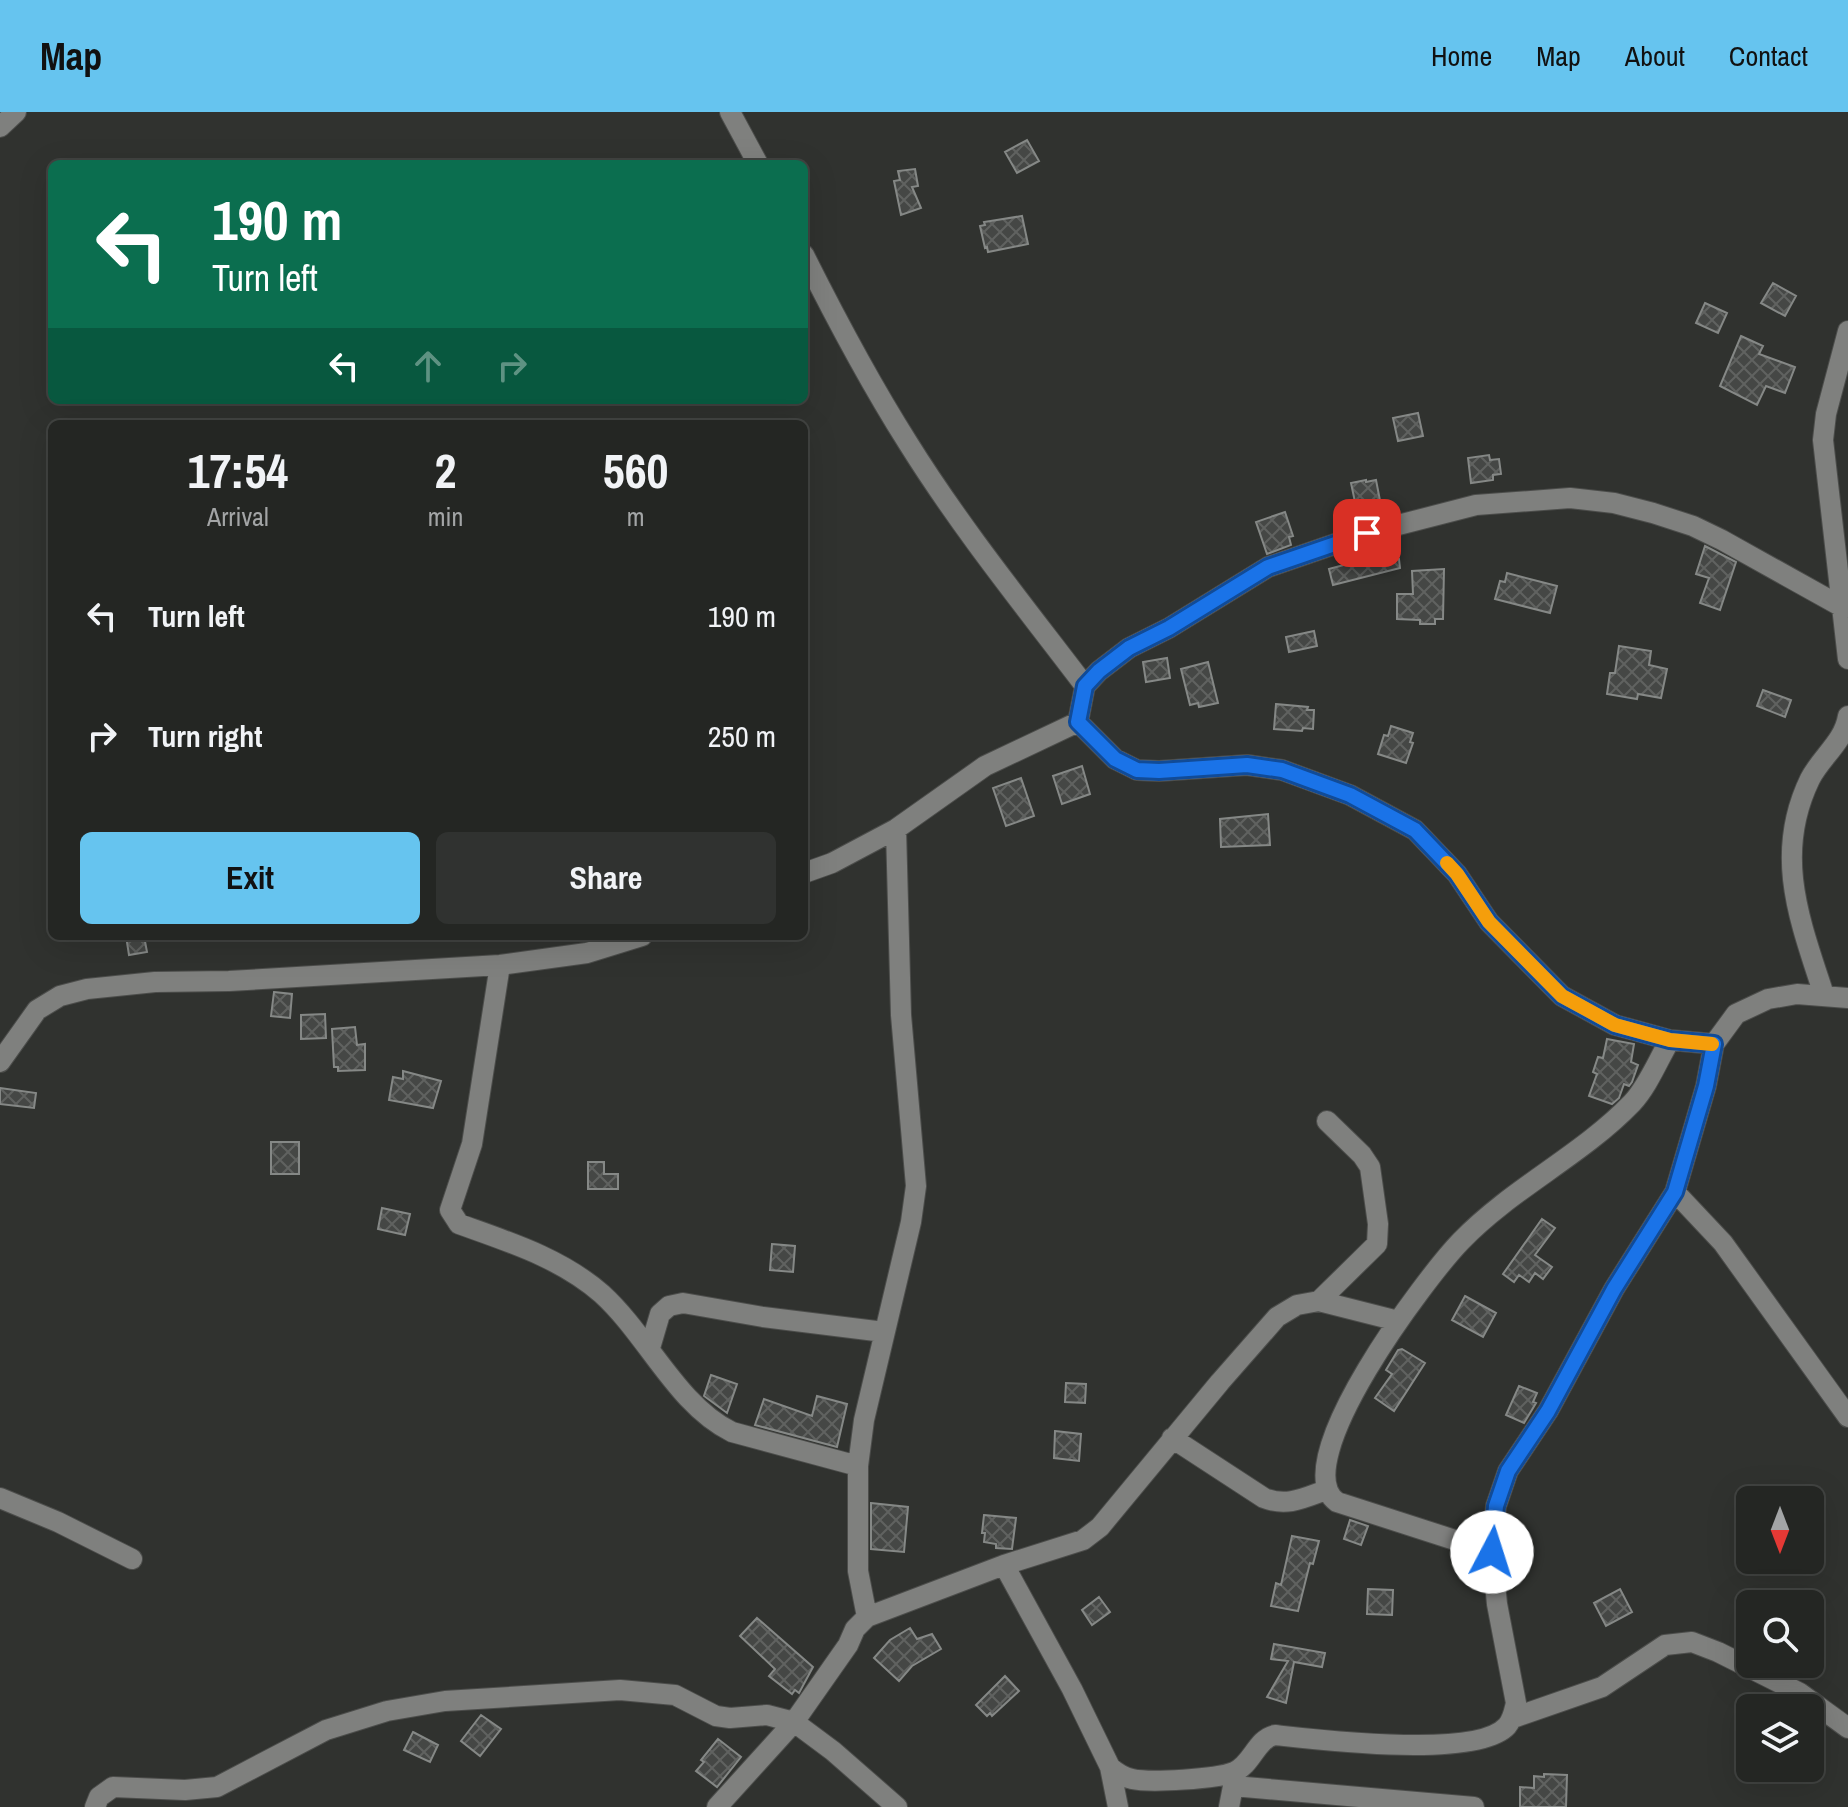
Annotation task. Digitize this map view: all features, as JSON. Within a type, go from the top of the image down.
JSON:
[{"type":"street","points":[[0,127],[16,112]]},
{"type":"street","points":[[730,112],[756,160]]},
{"type":"street","points":[[808,263],[909,445],[972,536],[1085,686]]},
{"type":"street","points":[[1848,331],[1826,414],[1823,440],[1848,659]]},
{"type":"street","points":[[1078,722],[1085,686],[1099,671],[1129,648],[1169,628],[1268,567],[1367,533],[1476,505],[1570,498],[1614,503],[1653,513],[1693,526],[1722,540],[1844,608]]},
{"type":"street","points":[[1824,995],[1798,916],[1791,879],[1792,841],[1811,778],[1846,729],[1848,716]]},
{"type":"street","points":[[808,872],[832,863],[896,829],[985,766],[1078,722]]},
{"type":"street","points":[[1078,722],[1115,759],[1137,770],[1247,765],[1282,770],[1350,795],[1415,830],[1457,874],[1489,922],[1562,996],[1615,1025],[1670,1040],[1714,1044]]},
{"type":"street","points":[[867,1617],[858,1571],[858,1466],[864,1420],[911,1222],[916,1186],[901,1015],[896,829]]},
{"type":"street","points":[[0,1062],[37,1010],[60,996],[87,989],[155,982],[229,981],[500,965],[587,953],[629,940]]},
{"type":"street","points":[[500,965],[472,1144],[450,1210],[453,1219],[459,1224],[540,1253],[601,1293],[650,1348],[699,1411],[713,1423],[732,1432],[858,1466]]},
{"type":"street","points":[[1229,1807],[1234,1779],[1263,1740],[1275,1735],[1405,1745],[1455,1743],[1488,1737],[1506,1728],[1513,1718],[1516,1703],[1497,1604],[1492,1552],[1496,1506],[1508,1471],[1548,1411],[1614,1289],[1675,1192],[1706,1086],[1714,1044],[1736,1014],[1768,999],[1797,994],[1848,998]]},
{"type":"street","points":[[1492,1552],[1337,1502],[1326,1490],[1324,1471],[1337,1425],[1398,1321],[1461,1241],[1518,1192],[1589,1142],[1635,1101],[1670,1040]]},
{"type":"street","points":[[1319,1301],[1373,1250],[1379,1238],[1370,1167],[1327,1121]]},
{"type":"street","points":[[1675,1192],[1723,1243],[1848,1417]]},
{"type":"street","points":[[717,1807],[794,1722],[842,1655],[855,1629],[867,1617],[1004,1565],[1083,1540],[1100,1527],[1277,1317],[1297,1305],[1319,1301],[1398,1321]]},
{"type":"street","points":[[650,1348],[660,1314],[669,1306],[683,1303],[763,1317],[884,1332]]},
{"type":"street","points":[[1172,1438],[1264,1498],[1277,1503],[1291,1503],[1326,1490]]},
{"type":"street","points":[[0,1498],[58,1522],[132,1559]]},
{"type":"street","points":[[1004,1565],[1072,1689],[1110,1767],[1118,1807]]},
{"type":"street","points":[[1513,1718],[1602,1687],[1665,1645],[1692,1642],[1800,1693],[1848,1728]]},
{"type":"street","points":[[95,1807],[99,1797],[113,1787],[185,1790],[217,1787],[326,1730],[387,1711],[445,1701],[620,1690],[675,1695],[716,1716],[767,1715],[794,1722],[833,1751],[897,1807]]},
{"type":"street","points":[[1110,1767],[1119,1775],[1145,1781],[1214,1777],[1474,1807]]},
{"type":"building","points":[[1027,140],[1039,161],[1017,173],[1005,152]]},
{"type":"building","points":[[915,169],[918,186],[912,187],[921,208],[901,215],[894,181],[900,180],[898,171]]},
{"type":"building","points":[[1022,216],[1028,244],[988,252],[980,226],[985,225],[984,222]]},
{"type":"building","points":[[1773,283],[1796,296],[1785,316],[1761,303]]},
{"type":"building","points":[[1705,303],[1727,313],[1718,333],[1696,323]]},
{"type":"building","points":[[1741,336],[1763,346],[1759,354],[1795,367],[1785,393],[1766,386],[1757,405],[1720,386]]},
{"type":"building","points":[[1418,413],[1423,436],[1398,441],[1393,418]]},
{"type":"building","points":[[1489,455],[1490,460],[1499,459],[1501,474],[1493,475],[1493,480],[1471,483],[1468,458]]},
{"type":"building","points":[[1376,480],[1383,516],[1359,521],[1351,483]]},
{"type":"building","points":[[1285,512],[1293,536],[1289,537],[1291,545],[1267,554],[1256,522]]},
{"type":"building","points":[[1705,546],[1736,562],[1720,610],[1700,603],[1709,578],[1696,574]]},
{"type":"building","points":[[1399,559],[1400,568],[1333,585],[1329,569],[1351,563]]},
{"type":"building","points":[[1444,569],[1443,619],[1435,619],[1435,624],[1420,624],[1420,620],[1397,619],[1397,594],[1413,594],[1412,571]]},
{"type":"building","points":[[1507,573],[1557,586],[1550,613],[1495,599],[1500,581],[1505,582]]},
{"type":"building","points":[[1314,631],[1317,646],[1289,652],[1286,637]]},
{"type":"building","points":[[1619,646],[1651,651],[1649,665],[1667,669],[1661,698],[1638,694],[1637,699],[1607,694],[1610,673],[1615,673]]},
{"type":"building","points":[[1167,658],[1170,678],[1146,682],[1143,662]]},
{"type":"building","points":[[1208,662],[1218,703],[1199,707],[1198,703],[1190,705],[1181,669]]},
{"type":"building","points":[[1763,690],[1791,700],[1785,717],[1757,706]]},
{"type":"building","points":[[1276,704],[1314,710],[1313,729],[1274,729]]},
{"type":"building","points":[[1391,726],[1413,733],[1406,763],[1378,754],[1384,735],[1388,736]]},
{"type":"building","points":[[1082,766],[1090,794],[1062,804],[1053,776]]},
{"type":"building","points":[[1021,778],[1034,816],[1006,826],[993,788]]},
{"type":"building","points":[[1268,814],[1270,845],[1221,847],[1220,819]]},
{"type":"building","points":[[127,940],[145,940],[147,952],[129,955]]},
{"type":"building","points":[[274,992],[292,994],[290,1018],[271,1016]]},
{"type":"building","points":[[325,1014],[326,1038],[301,1039],[301,1015]]},
{"type":"building","points":[[355,1027],[357,1045],[365,1044],[365,1070],[338,1071],[338,1067],[334,1067],[332,1029]]},
{"type":"building","points":[[1607,1039],[1634,1044],[1631,1062],[1638,1065],[1632,1082],[1629,1086],[1624,1084],[1619,1098],[1612,1104],[1589,1096],[1597,1074],[1593,1072],[1598,1057],[1603,1058]]},
{"type":"building","points":[[403,1071],[441,1081],[433,1108],[389,1100],[393,1077],[403,1079]]},
{"type":"building","points":[[0,1088],[36,1093],[34,1108],[0,1104]]},
{"type":"building","points":[[271,1142],[299,1142],[299,1174],[271,1174]]},
{"type":"building","points":[[588,1162],[604,1162],[604,1174],[618,1174],[618,1189],[588,1189]]},
{"type":"building","points":[[382,1208],[410,1214],[405,1235],[378,1229]]},
{"type":"building","points":[[1542,1219],[1555,1228],[1535,1255],[1552,1267],[1543,1279],[1535,1273],[1529,1282],[1519,1275],[1514,1282],[1503,1274]]},
{"type":"building","points":[[772,1244],[795,1246],[793,1272],[770,1270]]},
{"type":"building","points":[[1465,1296],[1496,1313],[1483,1337],[1452,1320]]},
{"type":"building","points":[[1402,1349],[1425,1363],[1394,1411],[1375,1398],[1392,1374],[1386,1370],[1398,1350]]},
{"type":"building","points":[[711,1375],[737,1384],[727,1413],[704,1396]]},
{"type":"building","points":[[1066,1383],[1086,1384],[1085,1403],[1065,1402]]},
{"type":"building","points":[[1519,1386],[1537,1393],[1533,1402],[1536,1403],[1524,1423],[1506,1415]]},
{"type":"building","points":[[817,1396],[847,1404],[837,1447],[755,1425],[764,1399],[812,1416]]},
{"type":"building","points":[[1055,1431],[1081,1434],[1079,1461],[1054,1458]]},
{"type":"building","points":[[871,1503],[908,1507],[904,1552],[871,1549]]},
{"type":"building","points":[[984,1515],[1016,1518],[1012,1549],[996,1548],[996,1544],[984,1542]]},
{"type":"building","points":[[1350,1520],[1368,1526],[1361,1545],[1344,1539]]},
{"type":"building","points":[[1292,1536],[1319,1541],[1298,1611],[1271,1606],[1276,1583],[1281,1585]]},
{"type":"building","points":[[1368,1589],[1393,1590],[1392,1615],[1367,1614]]},
{"type":"building","points":[[1620,1589],[1632,1612],[1606,1626],[1594,1603]]},
{"type":"building","points":[[1099,1597],[1110,1612],[1092,1625],[1082,1610]]},
{"type":"building","points":[[757,1618],[813,1667],[799,1693],[795,1690],[792,1694],[769,1676],[775,1669],[740,1636]]},
{"type":"building","points":[[910,1628],[917,1639],[932,1634],[941,1649],[912,1666],[899,1681],[874,1658],[890,1640]]},
{"type":"building","points":[[1274,1644],[1325,1653],[1322,1667],[1294,1662],[1286,1703],[1267,1697],[1288,1661],[1271,1659]]},
{"type":"building","points":[[1005,1676],[1019,1691],[992,1716],[990,1713],[987,1716],[976,1705]]},
{"type":"building","points":[[481,1715],[501,1729],[480,1756],[461,1741]]},
{"type":"building","points":[[413,1732],[438,1745],[430,1762],[404,1750]]},
{"type":"building","points":[[718,1739],[741,1757],[717,1787],[696,1771]]},
{"type":"building","points":[[1544,1774],[1567,1775],[1566,1807],[1520,1807],[1520,1787],[1534,1788],[1534,1776],[1544,1777]]},
{"type":"slow traffic","points":[[1447,863],[1489,922],[1562,996],[1615,1025],[1670,1040],[1712,1044]]},
{"type":"route","points":[[1367,533],[1268,567],[1169,628],[1129,648],[1085,686],[1078,722],[1115,759],[1137,770],[1247,765],[1282,770],[1350,795],[1415,830],[1457,874],[1489,922],[1562,996],[1615,1025],[1670,1040],[1714,1044],[1706,1086],[1675,1192],[1614,1289],[1548,1411],[1508,1471],[1496,1506],[1492,1552]]}]
